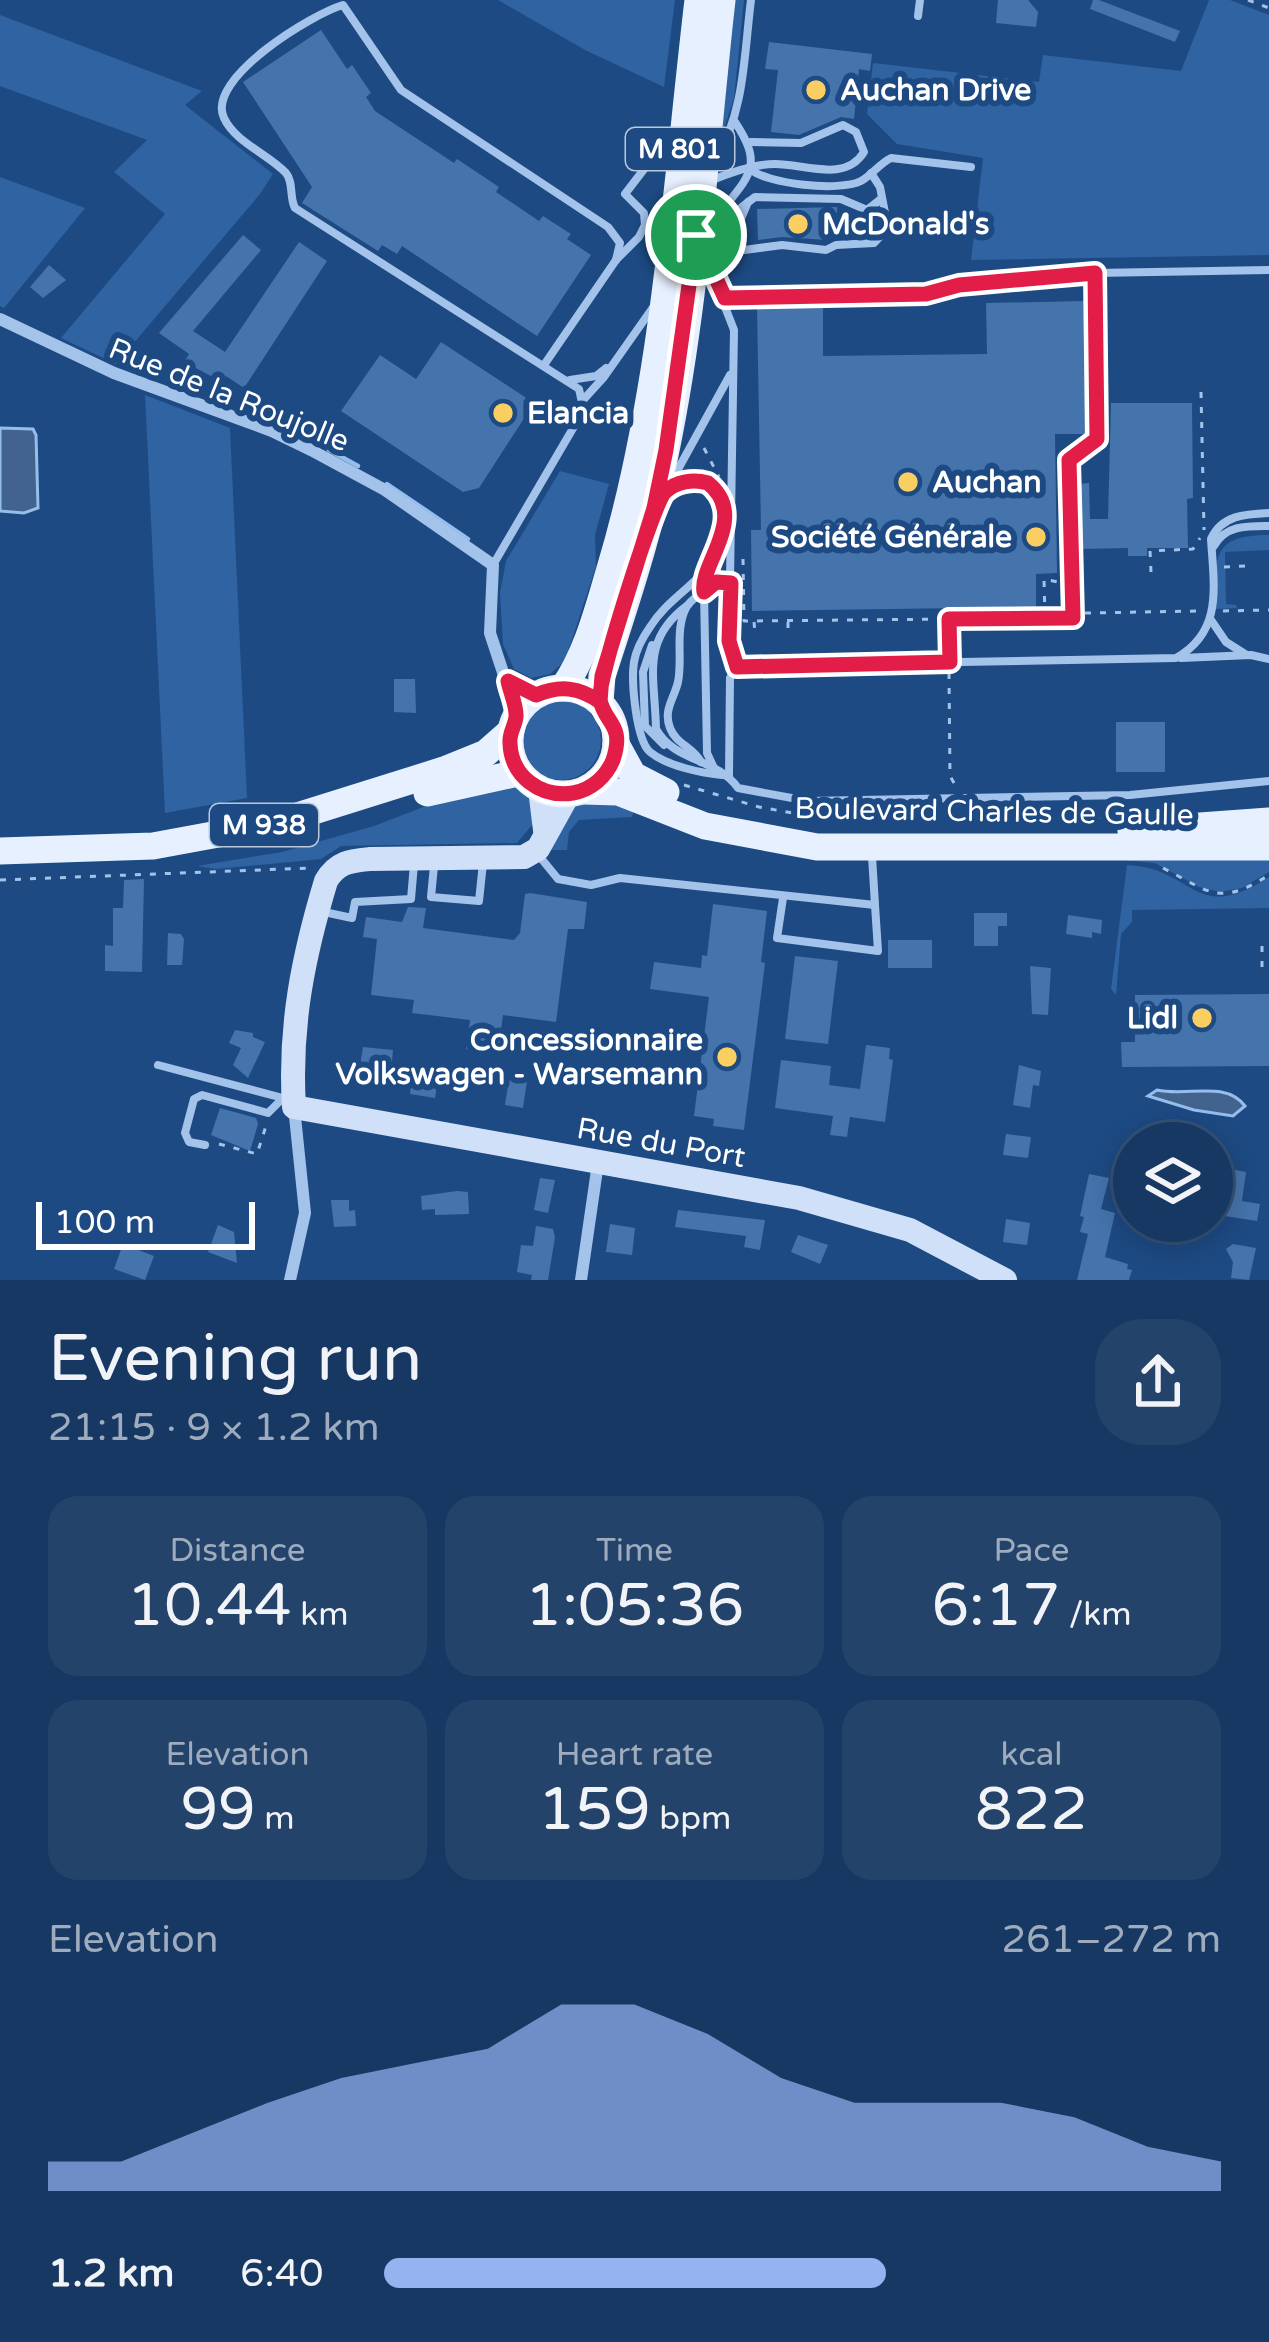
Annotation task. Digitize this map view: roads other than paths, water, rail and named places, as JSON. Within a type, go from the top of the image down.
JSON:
[{"type":"main road","name":"M 801","points":[[532,707],[577,667],[626,516],[644,438],[698,0]]},
{"type":"main road","name":"M 801","points":[[600,702],[602,676],[660,499],[666,450],[713,232],[702,180],[722,0]]},
{"type":"main road","points":[[576,689],[600,702],[609,714],[616,744],[607,772],[552,787],[510,745],[532,707],[576,689]]},
{"type":"main road","name":"M 938","points":[[0,851],[153,846],[272,824],[486,753],[532,707]]},
{"type":"main road","name":"Boulevard Charles de Gaulle","points":[[616,744],[629,770],[653,787],[710,809],[796,829],[1151,831],[1269,820]]},
{"type":"main road","name":"M 938","points":[[0,868],[146,863],[230,850],[454,785],[552,787]]},
{"type":"main road","name":"Boulevard Charles de Gaulle","points":[[552,787],[618,792],[705,826],[789,845],[872,849],[1269,847]]},
{"type":"street","name":"Rue de la Roujolle","points":[[0,319],[99,367],[311,450],[385,490],[494,565]]},
{"type":"street","points":[[494,565],[490,633],[508,681],[532,707]]},
{"type":"street","points":[[508,681],[532,707]]},
{"type":"street","points":[[290,1280],[305,1213],[291,1064],[295,1006],[317,910],[331,872],[346,862],[524,857],[540,840],[552,787]]},
{"type":"street","name":"Rue du Port","points":[[294,1107],[799,1198],[926,1237],[999,1279]]},
{"type":"street","points":[[581,1280],[598,1163]]},
{"type":"lane","points":[[702,180],[734,121],[751,0]]},
{"type":"lane","points":[[918,16],[920,0]]},
{"type":"lane","points":[[583,400],[569,380],[295,208],[290,178],[224,119],[220,105],[227,84],[313,17],[343,4],[397,86],[608,227],[620,243],[616,260]]},
{"type":"lane","points":[[544,365],[616,260],[639,237],[646,219],[625,194],[684,115]]},
{"type":"lane","points":[[729,776],[730,679],[737,667],[729,641],[734,330],[713,232],[719,214],[750,169],[751,142],[734,121]]},
{"type":"lane","points":[[702,180],[771,164],[845,169],[864,152],[856,131],[843,125],[801,143],[751,142]]},
{"type":"lane","points":[[750,169],[766,179],[831,186],[851,184],[890,158],[971,167]]},
{"type":"lane","points":[[713,232],[733,253],[782,245],[826,250],[836,245],[874,244],[888,228],[871,173]]},
{"type":"lane","points":[[713,232],[760,196],[841,199],[867,210],[881,197]]},
{"type":"lane","points":[[725,298],[926,294],[959,285],[1095,273],[1269,270]]},
{"type":"lane","points":[[1072,619],[1069,460],[1097,439],[1095,273]]},
{"type":"lane","points":[[494,565],[565,445],[583,400],[662,297]]},
{"type":"lane","points":[[569,380],[596,376],[612,364]]},
{"type":"lane","points":[[660,499],[732,371]]},
{"type":"lane","points":[[660,499],[700,480],[714,488],[720,497],[722,540],[702,578],[662,610],[637,651],[633,667],[638,727],[646,749],[657,757],[729,776]]},
{"type":"lane","points":[[1176,658],[1197,647],[1211,616],[1213,535],[1224,522],[1269,513]]},
{"type":"lane","points":[[1212,553],[1216,539],[1225,532],[1269,526]]},
{"type":"lane","points":[[702,578],[706,753],[714,768]]},
{"type":"lane","points":[[731,583],[716,582],[668,619],[656,638],[656,729],[674,750],[729,776],[738,788],[808,802],[1130,795],[1269,781]]},
{"type":"lane","points":[[688,605],[680,630],[677,682],[668,706],[669,726],[676,739],[695,750],[701,764]]},
{"type":"lane","points":[[1211,616],[1226,642],[1246,655]]},
{"type":"lane","points":[[737,667],[1246,655],[1269,659]]},
{"type":"lane","points":[[540,840],[558,879],[591,885],[620,878],[875,905]]},
{"type":"lane","points":[[783,898],[777,938],[878,951],[872,849]]},
{"type":"lane","points":[[424,858],[431,897],[479,901],[484,857]]},
{"type":"lane","points":[[317,910],[352,917],[355,902],[411,899],[424,858]]},
{"type":"lane","points":[[158,1065],[283,1098],[268,1113],[202,1095],[194,1099],[185,1133],[189,1142],[209,1144]]},
{"type":"waterway","points":[[329,450],[358,466]]},
{"type":"waterway","points":[[387,484],[468,539]]},
{"type":"place","name":"Auchan Drive","points":[[816,90]]},
{"type":"place","name":"McDonald's","points":[[798,224]]},
{"type":"place","name":"Elancia","points":[[503,413]]},
{"type":"place","name":"Auchan","points":[[908,482]]},
{"type":"place","name":"Société Générale","points":[[1036,537]]},
{"type":"place","name":"Lidl","points":[[1202,1018]]},
{"type":"place","name":"Concessionnaire Volkswagen - Warsemann","points":[[727,1057]]}]
